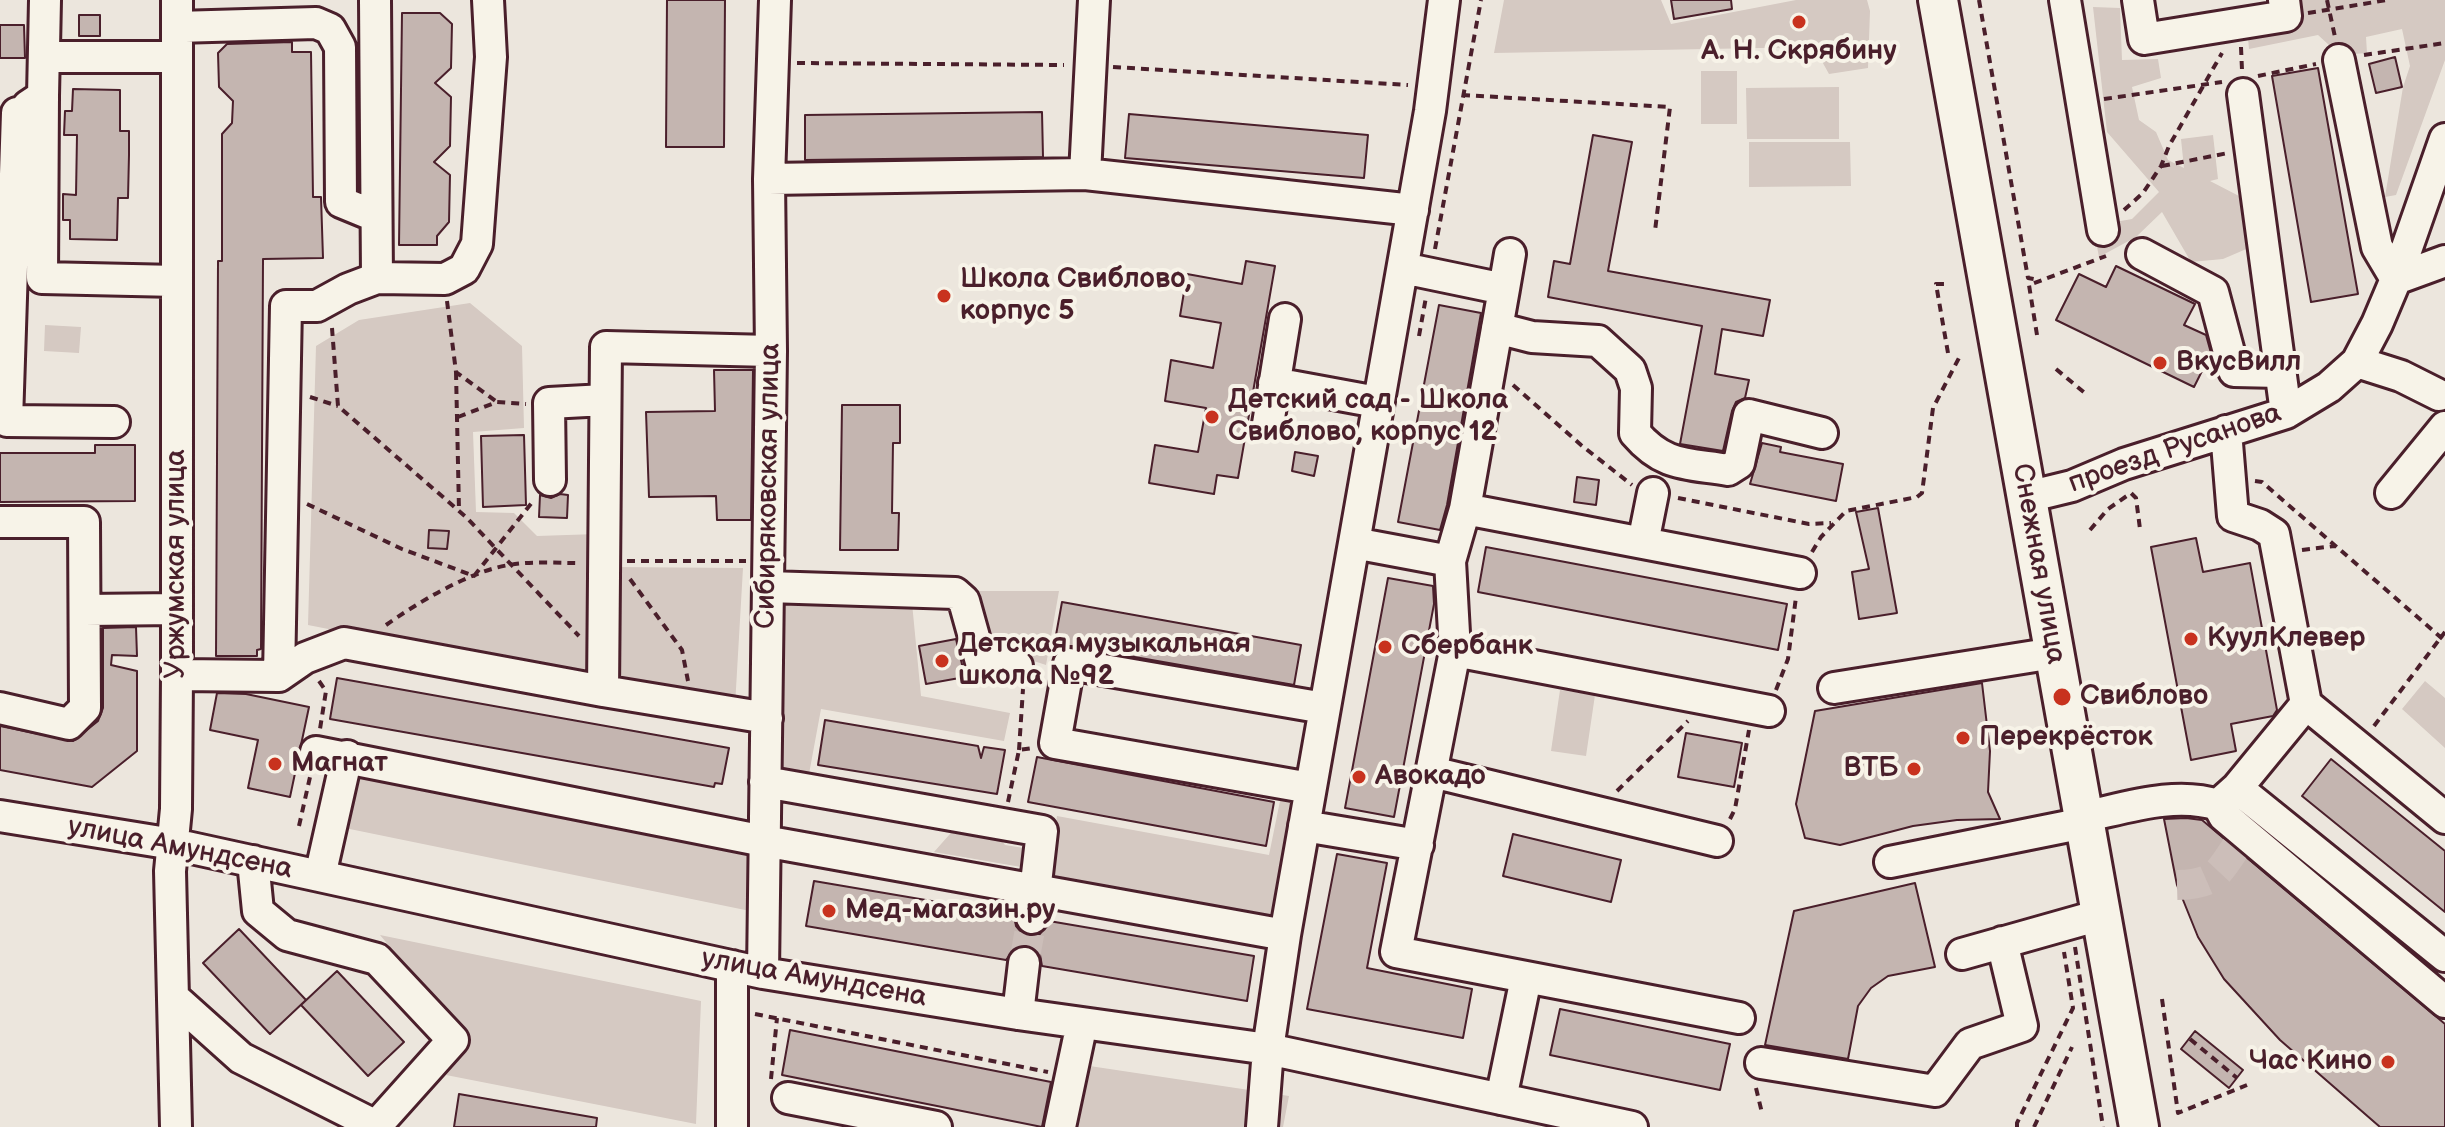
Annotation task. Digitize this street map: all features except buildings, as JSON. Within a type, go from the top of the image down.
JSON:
[{"type":"main road","name":"Снежная улица","points":[[1938,0],[2083,820],[2085,926],[2139,1127]]},
{"type":"street","points":[[45,0],[42,278],[177,281]]},
{"type":"street","points":[[375,0],[377,278]]},
{"type":"street","points":[[279,676],[286,306],[317,306],[377,278],[445,279],[464,269],[477,244],[491,57],[488,0]]},
{"type":"street","name":"Сибиряковская улица","points":[[763,973],[771,351],[769,179],[775,0]]},
{"type":"street","points":[[1085,174],[1094,0]]},
{"type":"street","points":[[1262,1127],[1268,1049],[1285,935],[1377,402],[1413,210],[1448,91],[1444,0]]},
{"type":"street","points":[[2065,0],[2103,230]]},
{"type":"street","points":[[2138,0],[2144,39],[2240,25],[2285,8]]},
{"type":"street","points":[[177,13],[316,23],[330,29],[340,47],[341,202],[375,216]]},
{"type":"street","name":"Уржумская улица","points":[[176,1127],[170,871],[176,809],[177,13]]},
{"type":"street","points":[[45,57],[177,57]]},
{"type":"street","points":[[2339,60],[2377,247],[2396,279],[2445,261]]},
{"type":"street","points":[[2242,86],[2286,413]]},
{"type":"street","points":[[43,96],[8,113],[3,421],[114,422]]},
{"type":"street","name":"проезд Русанова","points":[[2027,497],[2072,486],[2124,464],[2286,413],[2329,387],[2357,362],[2377,324],[2445,139]]},
{"type":"street","points":[[769,179],[1085,174],[1413,210]]},
{"type":"street","points":[[1510,254],[1465,509],[1450,561],[1455,651],[1396,952],[1739,1018]]},
{"type":"street","points":[[2142,254],[2213,292],[2234,371],[2280,372]]},
{"type":"street","points":[[1403,268],[1504,289]]},
{"type":"street","points":[[1268,424],[1285,319]]},
{"type":"street","points":[[1497,328],[1532,337],[1598,341],[1630,370],[1636,388],[1635,433],[1650,451],[1666,460],[1728,470],[1739,463],[1749,415],[1822,433]]},
{"type":"street","points":[[603,678],[610,562],[606,347],[771,351]]},
{"type":"street","points":[[2357,362],[2401,376],[2444,408],[2391,493]]},
{"type":"street","points":[[1274,383],[1377,402]]},
{"type":"street","points":[[550,480],[549,403],[605,400]]},
{"type":"street","points":[[2226,431],[2233,516],[2260,525],[2274,534],[2306,704],[2445,818]]},
{"type":"street","points":[[1643,543],[1653,493]]},
{"type":"street","points":[[1465,509],[1800,573]]},
{"type":"street","points":[[0,522],[84,522],[85,610],[85,708],[69,724],[0,708]]},
{"type":"street","points":[[1354,543],[1450,561]]},
{"type":"street","points":[[768,574],[955,593],[964,601],[981,662],[1020,672]]},
{"type":"street","points":[[85,610],[177,609]]},
{"type":"street","points":[[177,675],[279,676],[305,658],[344,643],[360,644],[603,678],[692,705],[767,718]]},
{"type":"street","points":[[1455,651],[1761,710]]},
{"type":"street","points":[[1834,688],[2054,653]]},
{"type":"street","points":[[1310,788],[1055,743],[1069,664],[1324,708]]},
{"type":"street","points":[[2306,704],[2228,797],[2224,816],[2240,840],[2445,1002]]},
{"type":"street","points":[[316,752],[764,841],[1033,904],[1285,935]]},
{"type":"street","points":[[320,876],[347,756]]},
{"type":"street","points":[[1432,772],[1717,841]]},
{"type":"street","points":[[765,782],[1042,831],[1033,904]]},
{"type":"street","points":[[1890,862],[2173,800],[2228,797],[2445,956]]},
{"type":"street","name":"улица Амундсена","points":[[0,816],[173,844],[763,973],[1018,1014],[1268,1049],[1632,1127]]},
{"type":"street","points":[[1304,826],[1418,845]]},
{"type":"street","points":[[173,997],[241,1058],[376,1126],[453,1040],[377,959],[287,935],[258,911],[253,861]]},
{"type":"street","points":[[1962,954],[2002,942],[2085,926]]},
{"type":"street","points":[[1761,1063],[1935,1091],[1970,1044],[2022,1026],[2002,942]]},
{"type":"street","points":[[1018,1014],[1024,963]]},
{"type":"street","points":[[732,966],[732,1127]]},
{"type":"street","points":[[1501,1099],[1526,978]]},
{"type":"street","points":[[1060,1127],[1082,1023]]},
{"type":"street","points":[[780,1092],[936,1127]]},
{"type":"path","points":[[1979,0],[2028,278],[2043,280]]},
{"type":"path","points":[[2327,0],[2339,60]]},
{"type":"path","points":[[2329,9],[2334,0]]},
{"type":"path","points":[[2285,8],[2329,9],[2387,0]]},
{"type":"path","points":[[2037,335],[2029,285],[2109,255],[2103,230],[2143,193],[2161,166],[2201,86],[2240,25]]},
{"type":"path","points":[[2240,25],[2242,86]]},
{"type":"path","points":[[2082,102],[2201,86],[2242,86],[2339,60],[2445,43]]},
{"type":"path","points":[[794,63],[1090,65],[1670,107],[1655,231]]},
{"type":"path","points":[[2161,166],[2250,149]]},
{"type":"path","points":[[445,279],[456,372],[459,510]]},
{"type":"path","points":[[1948,284],[1936,284],[1948,353]]},
{"type":"path","points":[[329,299],[338,406],[459,510],[513,564],[603,678]]},
{"type":"path","points":[[1717,841],[1735,809],[1761,710],[1788,659],[1800,573],[1821,537],[1846,511],[1917,497],[1922,493],[1933,408],[1961,354]]},
{"type":"path","points":[[2056,369],[2086,394]]},
{"type":"path","points":[[456,372],[497,402]]},
{"type":"path","points":[[457,418],[497,402],[529,405]]},
{"type":"path","points":[[2228,475],[2262,482],[2443,640]]},
{"type":"path","points":[[474,576],[550,480]]},
{"type":"path","points":[[2090,530],[2108,509],[2131,493],[2136,498],[2140,529]]},
{"type":"path","points":[[282,494],[402,549],[474,576]]},
{"type":"path","points":[[2277,554],[2335,546]]},
{"type":"path","points":[[360,644],[416,604],[474,576],[513,564],[610,562],[768,574]]},
{"type":"path","points":[[610,562],[682,650],[692,705]]},
{"type":"path","points":[[2358,747],[2443,640],[2445,632]]},
{"type":"path","points":[[1004,824],[1019,750],[1020,672]]},
{"type":"path","points":[[1596,812],[1709,700]]},
{"type":"path","points":[[1019,750],[1055,743]]},
{"type":"path","points":[[2085,926],[2103,1127]]},
{"type":"path","points":[[2017,1127],[2073,1008],[2063,947]]},
{"type":"path","points":[[2162,999],[2178,1113],[2247,1085]]},
{"type":"path","points":[[752,1005],[752,1014],[1051,1072],[1075,1060]]},
{"type":"path","points":[[777,1018],[780,1092]]},
{"type":"path","points":[[2190,1039],[2237,1078]]},
{"type":"path","points":[[2034,1127],[2072,1047]]},
{"type":"shaded area","points":[[1504,0],[1661,0],[1671,24],[1796,0],[1867,0],[1870,11],[1868,68],[1829,74],[1814,47],[1494,53]]},
{"type":"shaded area","points":[[2296,0],[2445,0],[2445,60],[2396,195],[2385,197],[2403,87],[2410,66],[2402,29],[2366,37],[2367,53],[2340,55],[2318,35],[2249,49],[2247,27]]},
{"type":"shaded area","points":[[2093,7],[2120,8],[2122,60],[2158,59],[2161,78],[2132,87],[2139,120],[2156,132],[2168,160],[2184,168],[2181,139],[2213,135],[2218,179],[2210,181],[2239,196],[2251,247],[2223,259],[2191,262],[2162,212],[2136,237],[2099,257],[2093,226],[2132,219],[2159,192],[2107,132]]},
{"type":"shaded area","points":[[1701,71],[1737,71],[1737,124],[1701,124]]},
{"type":"shaded area","points":[[1839,87],[1839,139],[1747,139],[1746,88]]},
{"type":"shaded area","points":[[1749,142],[1850,142],[1851,186],[1749,187]]},
{"type":"shaded area","points":[[470,303],[522,346],[524,428],[473,432],[476,512],[514,513],[537,536],[597,534],[593,681],[308,625],[316,346],[359,320]]},
{"type":"shaded area","points":[[45,325],[81,327],[79,353],[44,351]]},
{"type":"shaded area","points":[[612,567],[743,568],[735,706],[610,685]]},
{"type":"shaded area","points":[[971,591],[1059,591],[1046,665],[991,647]]},
{"type":"shaded area","points":[[783,599],[912,603],[921,696],[1010,713],[1004,741],[821,709],[809,774],[783,769]]},
{"type":"shaded area","points":[[2425,681],[2445,698],[2445,748],[2402,709]]},
{"type":"shaded area","points":[[1560,690],[1595,695],[1586,756],[1551,751]]},
{"type":"shaded area","points":[[350,765],[756,846],[755,912],[340,827]]},
{"type":"shaded area","points":[[1281,796],[1300,800],[1275,924],[1046,884],[1057,816],[1269,855]]},
{"type":"shaded area","points":[[957,826],[996,833],[1005,845],[1024,848],[1021,867],[934,852]]},
{"type":"shaded area","points":[[380,935],[701,1001],[696,1124],[446,1075],[470,1042]]},
{"type":"shaded area","points":[[1083,1065],[1289,1096],[1283,1127],[1069,1127]]},
{"type":"tunnel","points":[[2177,885],[2199,883],[2213,876],[2236,847]]},
{"type":"tunnel","points":[[1024,963],[1032,918]]},
{"type":"place","name":"А. Н. Скрябину","points":[[1799,22]]},
{"type":"place","name":"Школа Свиблово, корпус 5","points":[[944,296]]},
{"type":"place","name":"ВкусВилл","points":[[2160,363]]},
{"type":"place","name":"Детский сад - Школа Свиблово, корпус 12","points":[[1212,417]]},
{"type":"place","name":"КуулКлевер","points":[[2191,639]]},
{"type":"place","name":"Сбербанк","points":[[1385,647]]},
{"type":"place","name":"Детская музыкальная школа №92","points":[[942,661]]},
{"type":"place","name":"Свиблово","points":[[2062,697]]},
{"type":"place","name":"Перекрёсток","points":[[1963,738]]},
{"type":"place","name":"Магнат","points":[[275,764]]},
{"type":"place","name":"ВТБ","points":[[1914,769]]},
{"type":"place","name":"Авокадо","points":[[1359,777]]},
{"type":"place","name":"Мед-магазин.ру","points":[[829,911]]},
{"type":"place","name":"Час Кино","points":[[2388,1062]]}]
